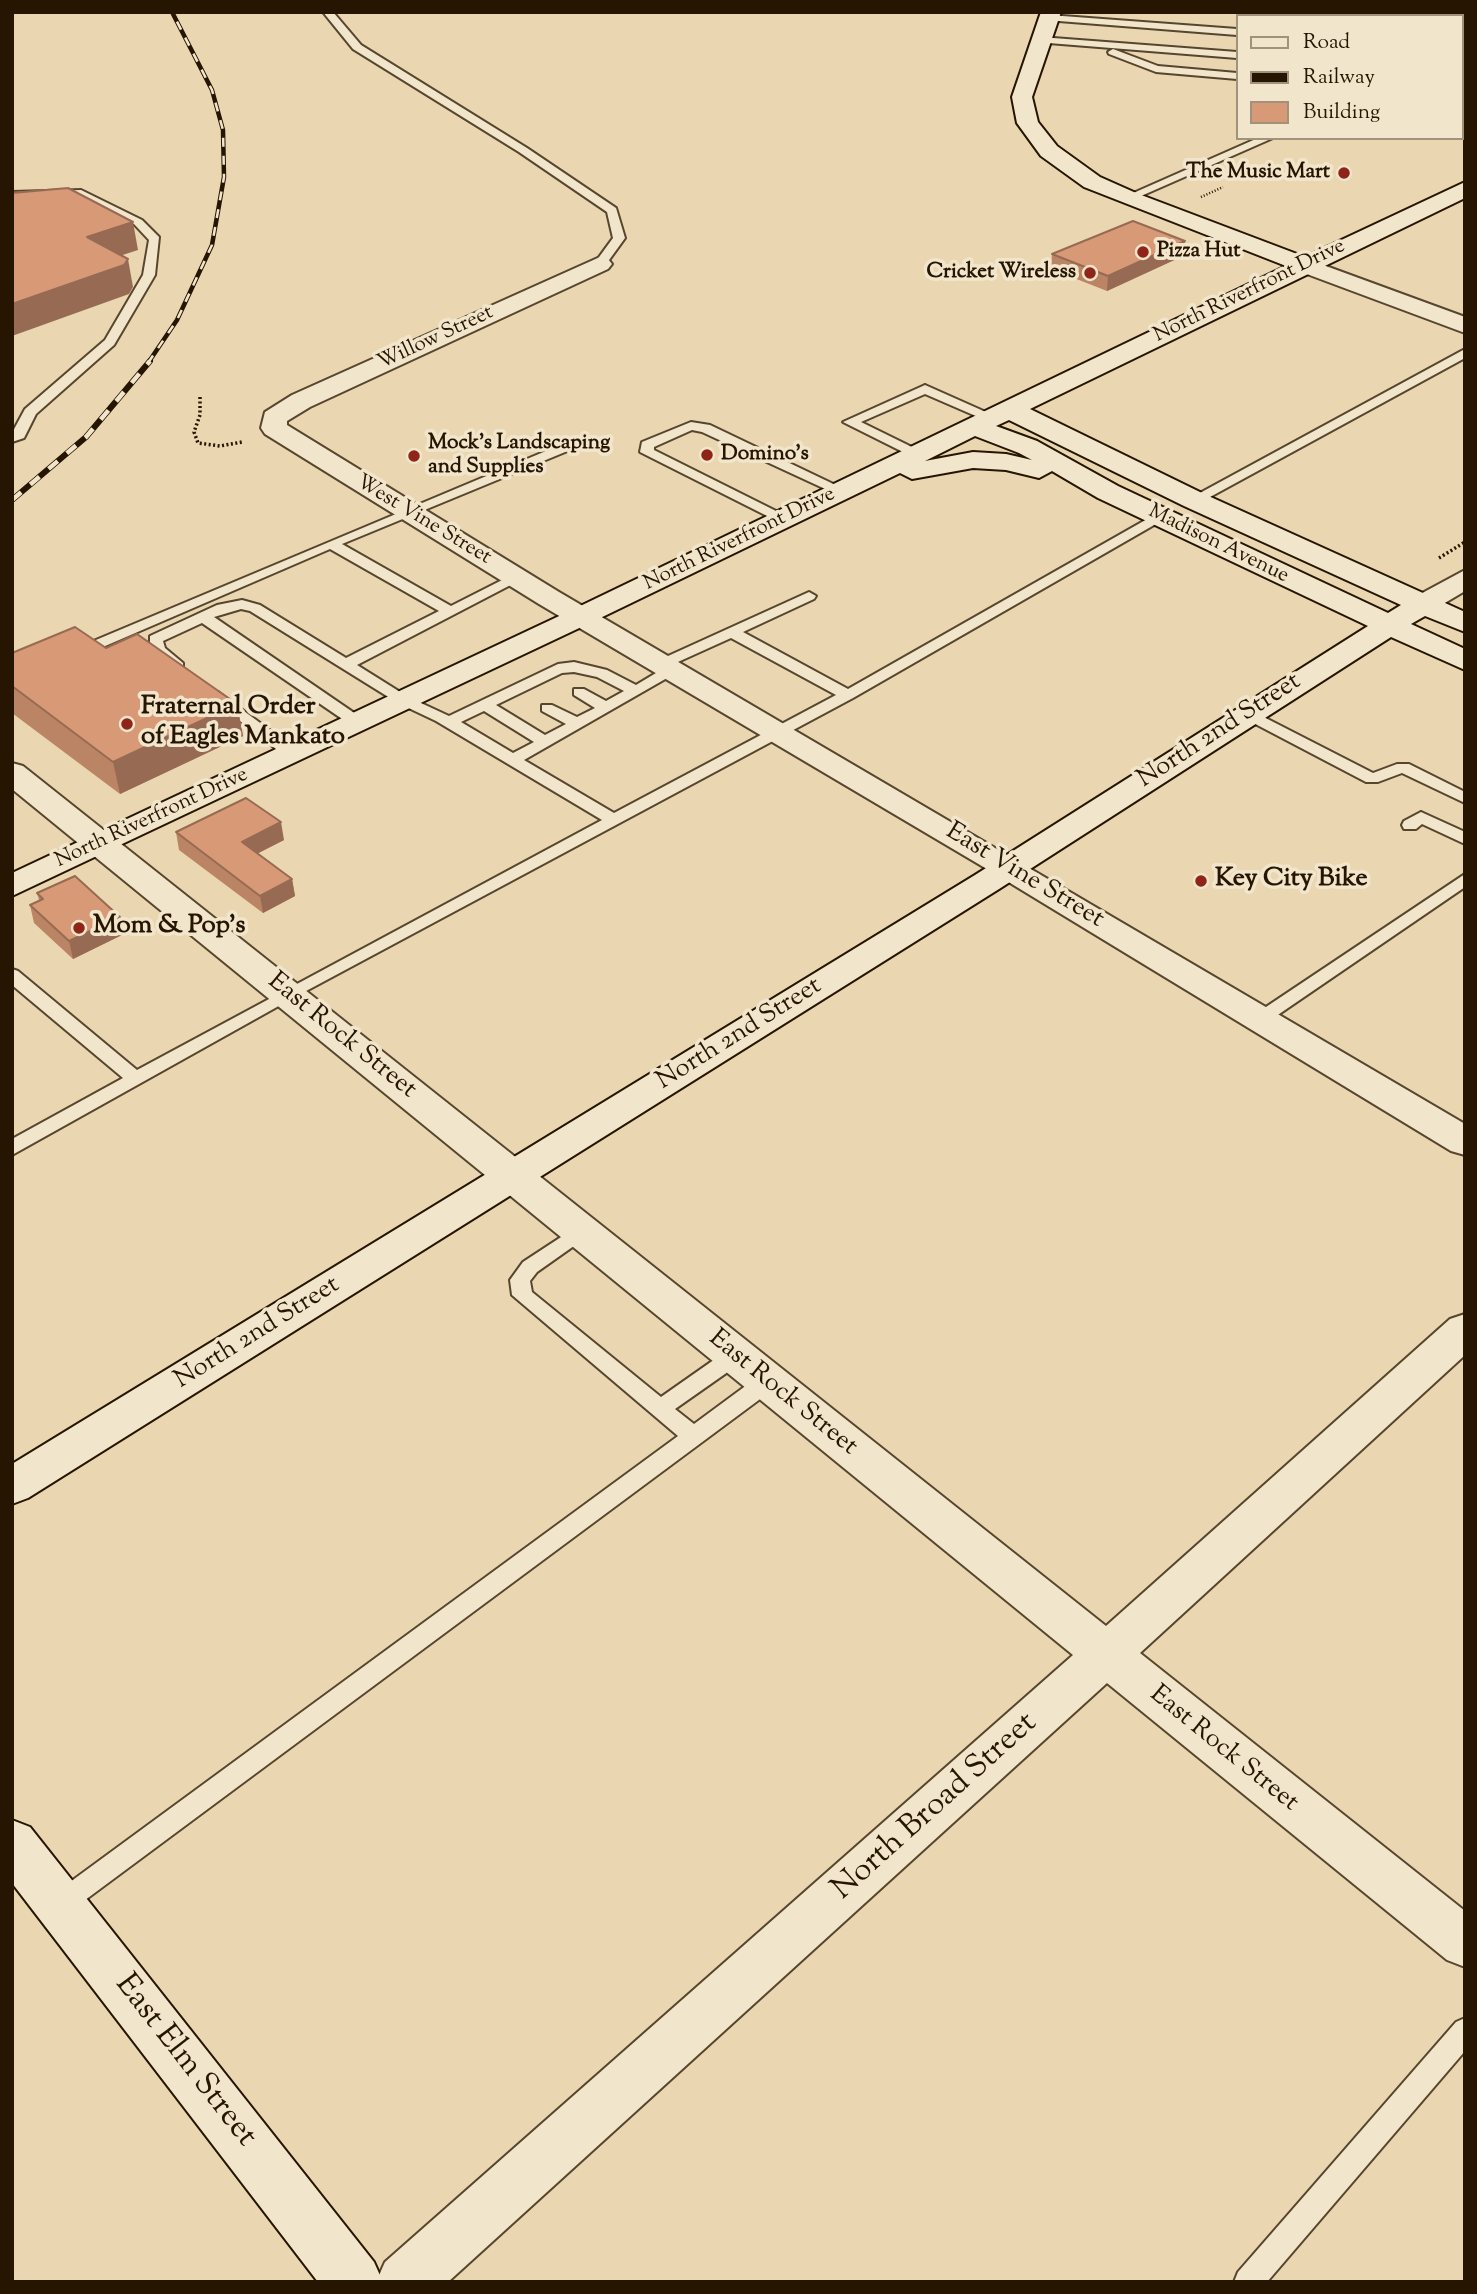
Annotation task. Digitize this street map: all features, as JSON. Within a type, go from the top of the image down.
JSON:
[{"type":"street","points":[[1050,15],[1022,97],[1028,123],[1049,151],[1092,182],[1128,198],[1465,326]]},
{"type":"street","name":"North Riverfront Drive","points":[[12,886],[582,616],[1465,189]]},
{"type":"street","name":"Willow Street","points":[[274,418],[301,401],[600,264]]},
{"type":"street","name":"Madison Avenue","points":[[990,417],[1028,447],[1108,492],[1465,661]]},
{"type":"street","name":"Madison Avenue","points":[[990,417],[1194,500],[1465,623]]},
{"type":"street","name":"West Vine Street","points":[[274,418],[274,428],[284,436],[582,616]]},
{"type":"street","points":[[847,488],[945,463],[981,460],[1019,464],[1108,492]]},
{"type":"street","name":"North 2nd Street","points":[[12,1486],[514,1177],[1009,868],[1387,625],[1465,579]]},
{"type":"street","name":"East Vine Street","points":[[582,616],[1465,1142]]},
{"type":"street","name":"East Rock Street","points":[[12,773],[1105,1656],[1465,1943]]},
{"type":"street","name":"North Broad Street","points":[[405,2282],[1465,1330]]},
{"type":"street","name":"East Elm Street","points":[[12,1843],[355,2282]]},
{"type":"lane","points":[[328,12],[357,47],[523,150],[612,210],[619,237],[600,264]]},
{"type":"lane","points":[[1050,15],[1199,25],[1236,32]]},
{"type":"lane","points":[[1040,40],[1236,55]]},
{"type":"lane","points":[[1096,45],[1156,69],[1236,76]]},
{"type":"lane","points":[[1128,198],[1263,140]]},
{"type":"lane","points":[[12,195],[77,192],[138,222],[155,239],[149,275],[110,342],[30,412],[19,435],[12,438]]},
{"type":"lane","points":[[1194,500],[1465,353]]},
{"type":"lane","points":[[915,454],[850,422],[925,389],[990,417]]},
{"type":"lane","points":[[781,519],[647,452],[647,445],[691,426],[705,428],[847,488]]},
{"type":"lane","points":[[66,658],[565,447]]},
{"type":"lane","points":[[12,1148],[287,994],[848,695],[1161,517]]},
{"type":"lane","points":[[331,544],[451,612]]},
{"type":"lane","points":[[347,664],[517,578]]},
{"type":"lane","points":[[513,760],[635,691],[667,667],[731,632],[809,596]]},
{"type":"lane","points":[[187,673],[158,650],[155,639],[222,608],[242,604],[256,608],[403,700],[449,722],[614,820]]},
{"type":"lane","points":[[204,617],[357,722]]},
{"type":"lane","points":[[731,632],[848,695]]},
{"type":"lane","points":[[449,722],[520,692],[548,678],[558,669],[574,667],[602,673],[635,691]]},
{"type":"lane","points":[[206,687],[292,753]]},
{"type":"lane","points":[[579,692],[606,708]]},
{"type":"lane","points":[[485,705],[545,742]]},
{"type":"lane","points":[[547,708],[578,724]]},
{"type":"lane","points":[[1248,714],[1372,779],[1403,767],[1465,798]]},
{"type":"lane","points":[[1410,825],[1421,817],[1465,839]]},
{"type":"lane","points":[[1260,1018],[1465,878]]},
{"type":"lane","points":[[12,975],[136,1079]]},
{"type":"lane","points":[[581,1231],[530,1267],[520,1280],[523,1295],[662,1407],[695,1437]]},
{"type":"lane","points":[[662,1407],[735,1356]]},
{"type":"lane","points":[[60,1904],[767,1382]]},
{"type":"lane","points":[[1248,2282],[1465,2031]]},
{"type":"path","points":[[1196,201],[1223,187]]},
{"type":"path","points":[[200,397],[200,415],[194,432],[198,443],[220,446],[242,442]]},
{"type":"building","points":[[68,188],[133,222],[87,237],[128,259],[124,265],[12,304],[12,193]]},
{"type":"building","points":[[1133,221],[1185,241],[1108,276],[1052,254]]},
{"type":"building","name":"Fraternal Order of Eagles Mankato","points":[[75,627],[106,648],[137,634],[237,704],[113,762],[12,686],[12,653]]},
{"type":"building","points":[[246,798],[281,822],[242,842],[292,879],[260,896],[176,832]]},
{"type":"building","points":[[75,876],[120,917],[69,941],[30,905],[43,899],[37,893]]},
{"type":"railway","points":[[148,363],[177,320],[212,245],[224,177],[223,130],[212,90],[172,12]]},
{"type":"railway","points":[[12,500],[86,437],[150,361]]},
{"type":"place","name":"The Music Mart","points":[[1344,173]]},
{"type":"place","name":"Pizza Hut","points":[[1143,252]]},
{"type":"place","name":"Cricket Wireless","points":[[1090,273]]},
{"type":"place","name":"Domino's","points":[[707,455]]},
{"type":"place","name":"Mock's Landscaping and Supplies","points":[[414,456]]},
{"type":"place","name":"Fraternal Order of Eagles Mankato","points":[[127,724]]},
{"type":"place","name":"Key City Bike","points":[[1201,881]]},
{"type":"place","name":"Mom & Pop's","points":[[79,928]]}]
